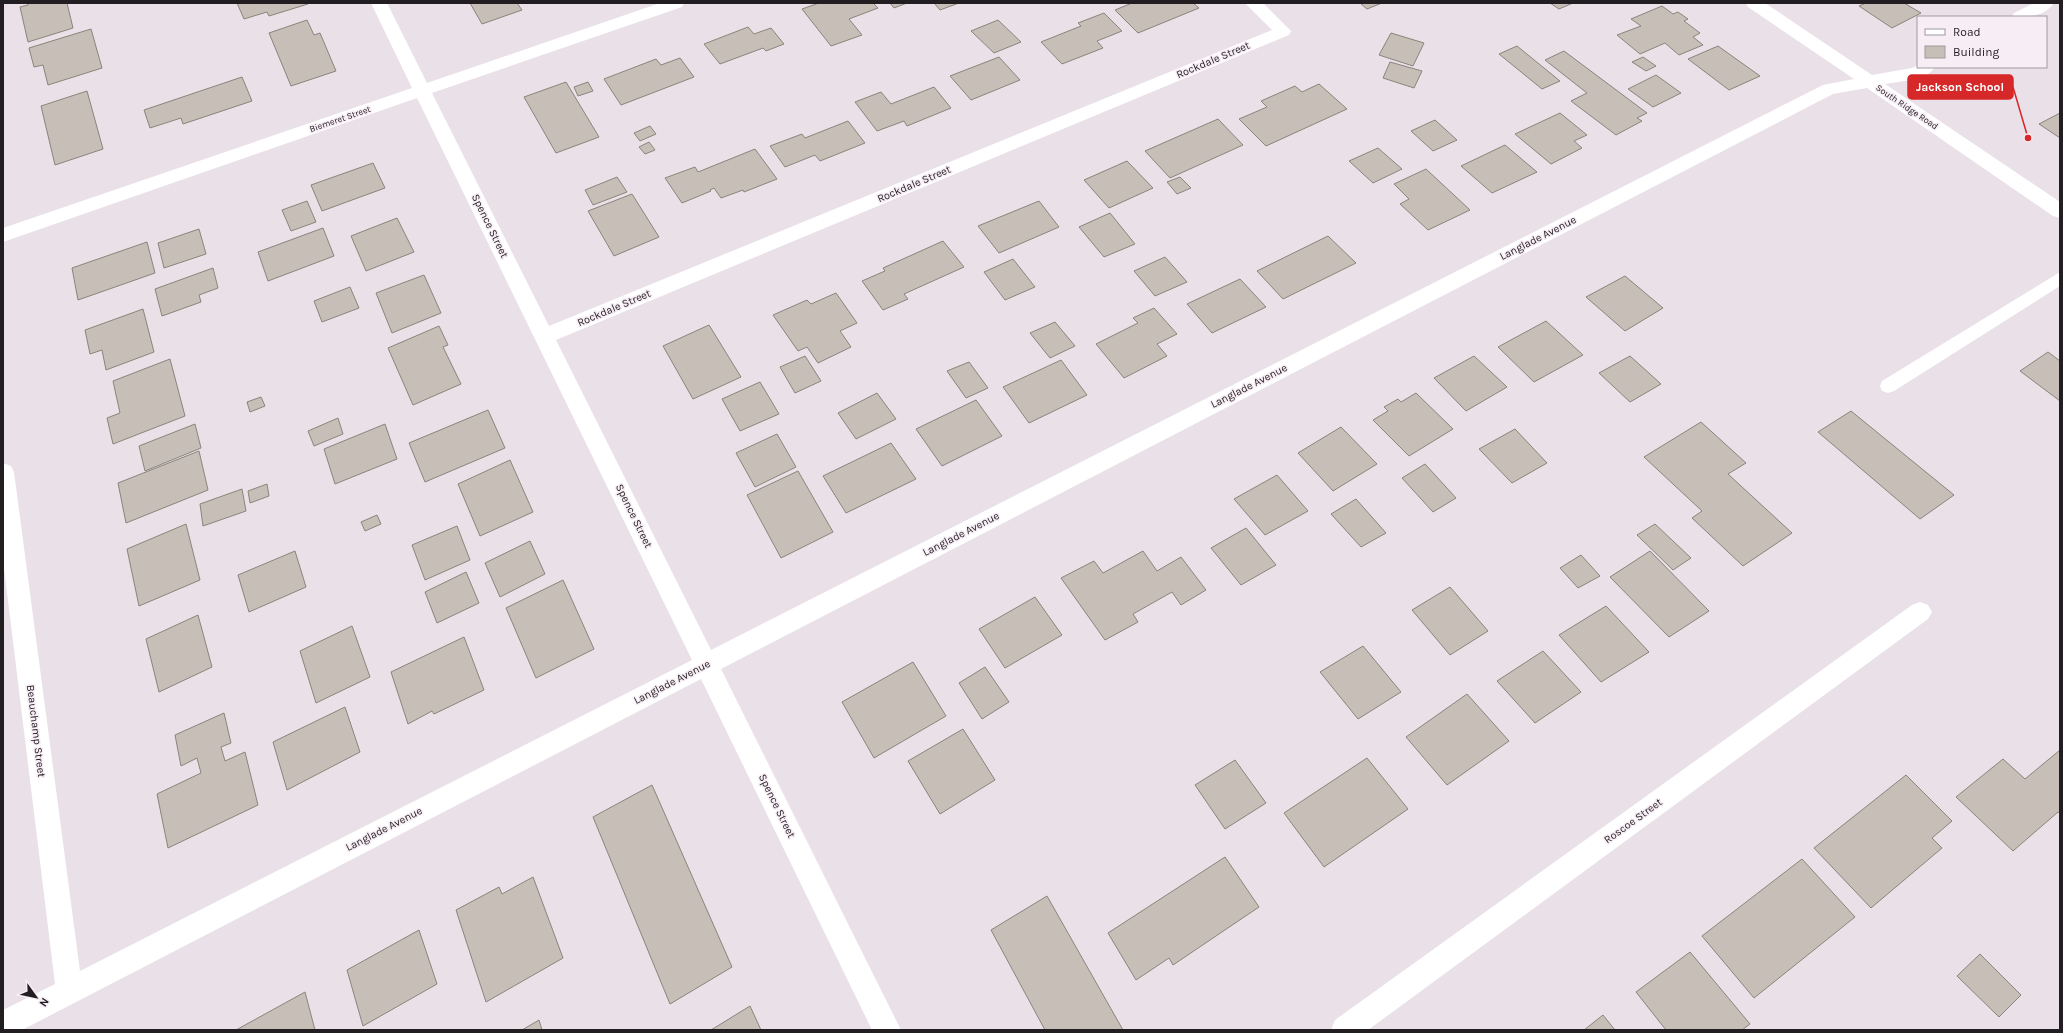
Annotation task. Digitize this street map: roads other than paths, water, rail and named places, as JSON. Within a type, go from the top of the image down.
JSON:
[{"type":"street","name":"Spence Street","points":[[379,3],[887,1030]]},
{"type":"street","name":"Biemeret Street","points":[[3,235],[676,3]]},
{"type":"street","name":"Rockdale Street","points":[[544,336],[1283,31],[1253,3]]},
{"type":"street","name":"South Ridge Road","points":[[1754,3],[2060,212]]},
{"type":"street","points":[[2022,16],[2046,3]]},
{"type":"street","name":"Langlade Avenue","points":[[3,1025],[1829,89],[1916,73],[1925,68]]},
{"type":"street","name":"Beauchamp Street","points":[[3,472],[69,990]]},
{"type":"street","name":"Roscoe Street","points":[[1346,1030],[1920,612]]},
{"type":"lane","points":[[1888,386],[2060,278]]},
{"type":"place","name":"Jackson School","points":[[2028,138]]}]
